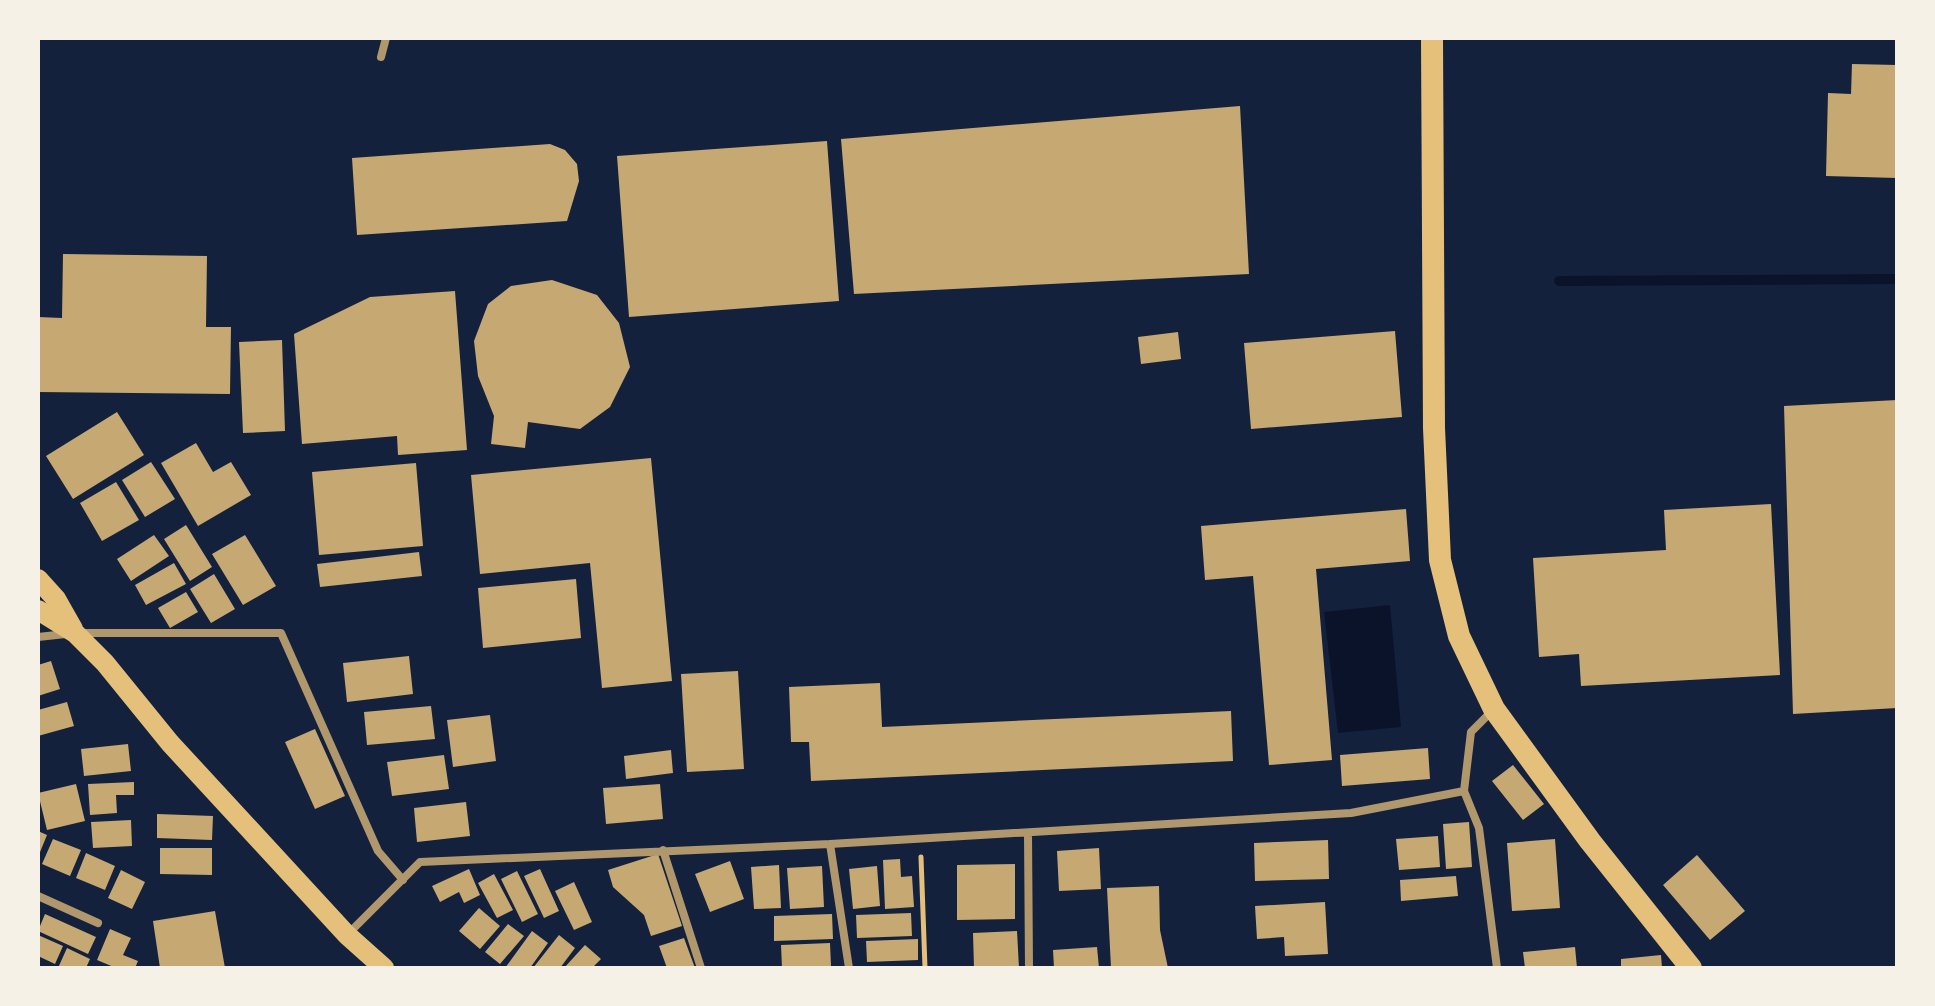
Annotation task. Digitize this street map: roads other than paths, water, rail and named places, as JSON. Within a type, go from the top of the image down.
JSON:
[{"type":"highway","points":[[1432,38],[1434,428],[1440,560],[1459,636],[1494,709],[1590,841],[1691,968]]},
{"type":"main road","points":[[38,579],[56,599],[75,633]]},
{"type":"main road","points":[[38,610],[75,633],[105,663],[170,743],[347,935],[384,968]]},
{"type":"street","points":[[381,57],[386,38]]},
{"type":"street","points":[[38,637],[75,633],[281,633],[378,851],[403,880]]},
{"type":"street","points":[[1494,709],[1471,732],[1464,791],[1479,828],[1497,968]]},
{"type":"street","points":[[347,935],[420,862],[830,844],[1351,813],[1464,791]]},
{"type":"street","points":[[1028,833],[1029,968]]},
{"type":"street","points":[[830,844],[849,968]]},
{"type":"street","points":[[663,850],[701,968]]},
{"type":"street","points":[[38,896],[98,923]]},
{"type":"water","points":[[1390,605],[1401,727],[1338,733],[1324,612]]},
{"type":"waterway","points":[[1559,281],[1897,279]]}]
